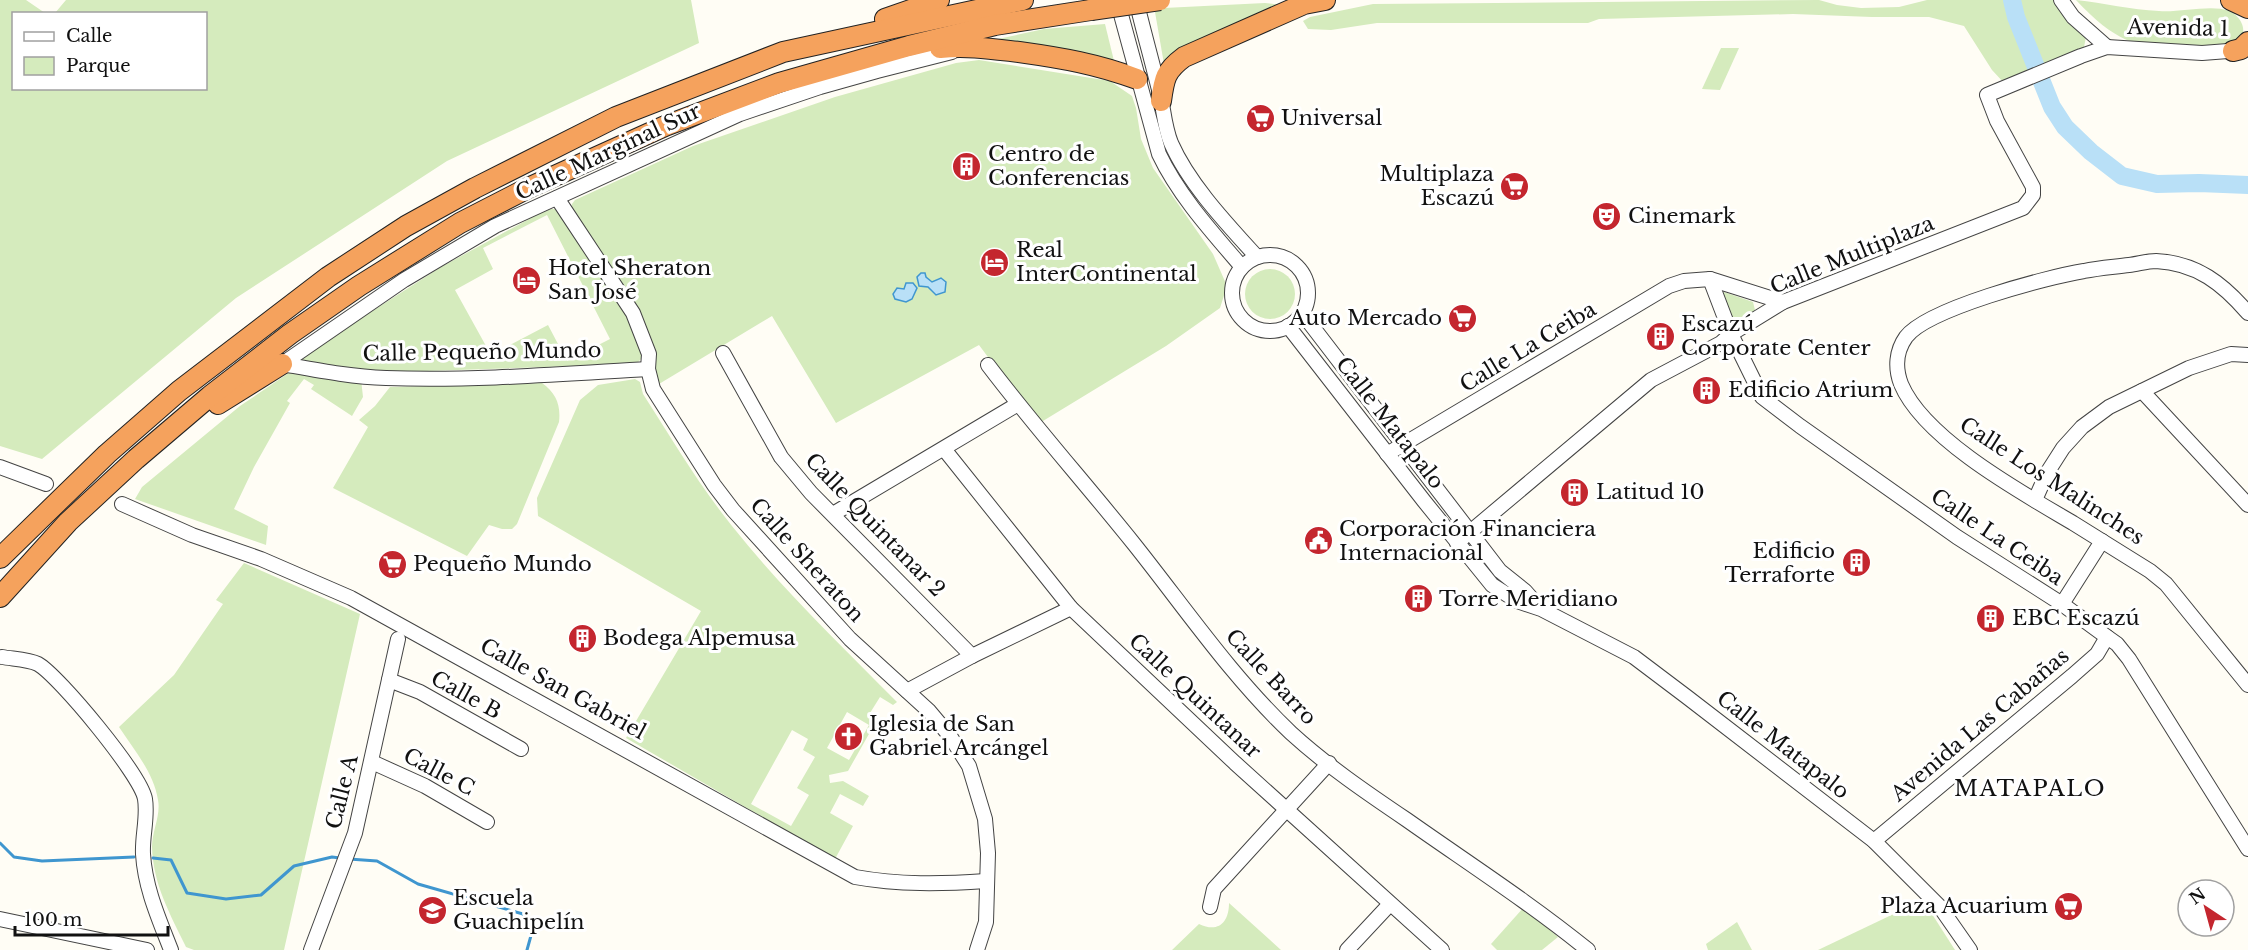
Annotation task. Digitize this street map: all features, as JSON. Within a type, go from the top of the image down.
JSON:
[{"type":"highway","points":[[0,558],[107,454],[179,391],[328,277],[406,226],[474,188],[616,117],[749,63],[939,0]]},
{"type":"highway","points":[[811,44],[1023,0]]},
{"type":"highway","points":[[0,597],[68,522],[136,459],[210,396],[290,334],[368,280],[460,223],[528,188],[665,126],[779,83],[828,68],[995,25],[1160,0]]},
{"type":"highway","points":[[1161,101],[1164,83],[1171,66],[1184,57],[1304,4],[1325,0]]},
{"type":"highway","points":[[828,68],[930,49],[959,46],[1069,58],[1137,79]]},
{"type":"highway","points":[[136,459],[282,364]]},
{"type":"street","points":[[1117,0],[1159,154],[1169,175],[1242,267]]},
{"type":"street","points":[[1136,0],[1161,101],[1165,127],[1184,166],[1222,219],[1257,257]]},
{"type":"street","points":[[2061,0],[2073,17],[2107,47]]},
{"type":"street","points":[[2076,58],[2086,41],[2087,30]]},
{"type":"street","name":"Avenida 1","points":[[2107,47],[2202,53],[2243,47]]},
{"type":"street","name":"Calle Multiplaza","points":[[1457,543],[1651,380],[1721,343],[1731,334],[1783,302],[2023,208],[2034,195],[2033,187],[1997,121],[1987,95],[2107,47]]},
{"type":"street","name":"Calle Marginal Sur","points":[[282,364],[404,280],[495,226],[740,114],[877,70],[962,50],[983,48]]},
{"type":"street","name":"Calle Sheraton","points":[[557,198],[633,313],[648,354],[651,383],[714,485],[733,510],[850,639],[929,711],[950,736],[969,766],[985,819],[988,853],[986,922],[977,950]]},
{"type":"street","points":[[1267,255],[1287,258],[1302,271],[1308,291],[1307,303],[1302,314],[1288,326],[1268,331],[1257,329],[1240,317],[1233,302],[1232,289],[1235,277],[1242,267],[1257,257],[1267,255]]},
{"type":"street","name":"Calle Los Malinches","points":[[2248,313],[2231,294],[2211,278],[2188,267],[2156,261],[2083,271],[1970,303],[1925,322],[1907,337],[1897,355],[1901,385],[1920,415],[1965,454],[2166,584],[2248,685]]},
{"type":"street","name":"Calle La Ceiba","points":[[1403,446],[1669,286],[1684,281],[1710,279],[1783,302]]},
{"type":"street","name":"Calle La Ceiba","points":[[1710,279],[1731,334],[1762,397],[1958,537],[2062,604],[2117,644],[2129,659],[2248,849]]},
{"type":"street","name":"Calle Matapalo","points":[[1302,314],[1500,571],[1525,591],[1541,609]]},
{"type":"street","name":"Calle Matapalo","points":[[1288,326],[1492,585],[1517,601],[1541,609],[1634,657],[1874,841],[1940,907],[1971,950]]},
{"type":"street","name":"Calle Quintanar 2","points":[[723,353],[782,457],[811,493],[972,656]]},
{"type":"street","points":[[2035,500],[2047,473],[2063,448],[2082,427],[2109,407],[2189,368],[2231,354],[2248,355]]},
{"type":"street","name":"Calle Pequeño Mundo","points":[[282,364],[367,377],[501,376],[648,369]]},
{"type":"street","name":"Calle Barro","points":[[988,365],[1100,501],[1197,627],[1257,698],[1292,734],[1370,795],[1520,898],[1588,950]]},
{"type":"street","points":[[2142,391],[2248,506]]},
{"type":"street","points":[[833,514],[1018,404]]},
{"type":"street","points":[[1387,454],[1403,446]]},
{"type":"street","name":"Calle Quintanar","points":[[944,449],[1071,608],[1286,809],[1442,950]]},
{"type":"street","points":[[0,467],[46,484]]},
{"type":"street","name":"Calle San Gabriel","points":[[122,504],[192,535],[261,559],[351,598],[855,877],[940,885],[986,881]]},
{"type":"street","points":[[2062,604],[2102,541]]},
{"type":"street","points":[[907,692],[972,656],[1071,608]]},
{"type":"street","name":"Avenida Las Cabañas","points":[[1874,841],[2072,676],[2097,654],[2107,637]]},
{"type":"street","name":"Calle A","points":[[312,950],[356,833],[398,639]]},
{"type":"street","points":[[2,657],[36,663],[51,674],[97,726],[139,781],[145,799],[143,853],[147,887],[171,950]]},
{"type":"street","name":"Calle B","points":[[389,680],[420,692],[521,749]]},
{"type":"street","name":"Calle C","points":[[372,762],[425,786],[487,822]]},
{"type":"street","points":[[1210,907],[1214,889],[1329,763]]},
{"type":"street","points":[[1347,950],[1390,904]]},
{"type":"street","points":[[0,919],[147,950]]},
{"type":"green space","points":[[0,0],[26,0],[44,12],[12,12],[12,90],[207,90],[207,12],[56,12],[66,0],[691,0],[699,43],[447,161],[236,298],[42,459],[0,446]]},
{"type":"green space","points":[[1819,0],[1861,8],[1899,7],[1927,0],[2058,0],[2086,37],[2084,47],[2077,53],[2005,84],[1992,70],[1964,26],[1929,17],[1793,14],[1599,19],[1588,23],[1377,23],[1331,30],[1308,29],[1303,21],[1310,17],[1373,4]]},
{"type":"green space","points":[[2076,0],[2149,10],[2222,9],[2232,12],[2237,17],[2242,23],[2243,33],[2238,41],[2225,47],[2160,48],[2143,45],[2112,32]]},
{"type":"green space","points":[[1265,3],[1282,5],[1164,64],[1155,12],[1164,8]]},
{"type":"green space","points":[[1105,24],[1114,61],[1104,62],[984,42],[1044,29]]},
{"type":"green space","points":[[1721,48],[1739,48],[1720,90],[1702,89]]},
{"type":"green space","points":[[979,60],[1110,81],[1132,96],[1141,139],[1153,168],[1213,254],[1227,286],[1220,308],[1166,346],[1038,424],[979,345],[836,423],[772,316],[659,384],[651,349],[571,209],[575,200],[693,146],[835,97],[956,63]]},
{"type":"green space","points":[[558,209],[608,281],[639,340],[643,357],[636,364],[427,371],[348,371],[296,360],[441,267],[540,213]],"holes":[[[547,215],[610,339],[567,361],[548,325],[491,355],[455,290],[493,269],[483,248]]]},
{"type":"green space","points":[[1270,269],[1284,273],[1291,280],[1295,294],[1291,308],[1284,315],[1270,319],[1256,315],[1249,308],[1245,294],[1249,280],[1256,273]]},
{"type":"green space","points":[[1724,292],[1753,302],[1755,310],[1737,323],[1732,323],[1720,296]]},
{"type":"green space","points":[[293,370],[361,379],[363,397],[352,416],[311,389],[314,385],[304,379],[287,401],[290,403],[254,467],[234,509],[268,526],[266,545],[135,499],[142,487],[240,406]]},
{"type":"green space","points":[[635,379],[640,382],[643,394],[675,445],[732,526],[791,594],[897,702],[893,705],[880,697],[870,713],[878,718],[848,771],[829,775],[830,783],[843,781],[869,796],[863,806],[840,794],[830,813],[853,826],[835,859],[626,738],[701,611],[538,516],[537,498],[580,400],[598,385]],"holes":[[[847,712],[869,725],[849,760],[827,748]],[[792,730],[808,739],[803,750],[815,757],[797,788],[809,795],[791,826],[751,804]]]},
{"type":"green space","points":[[542,383],[551,391],[556,400],[559,422],[517,524],[512,529],[489,525],[467,556],[333,488],[368,427],[359,420],[375,406],[390,387]]},
{"type":"green space","points":[[244,563],[360,614],[284,950],[194,950],[186,947],[163,899],[155,874],[152,847],[158,811],[156,790],[143,762],[119,727],[174,675],[223,604],[216,600]]},
{"type":"green space","points":[[1923,900],[1955,950],[1818,950]]},
{"type":"green space","points":[[1229,903],[1281,950],[1172,950],[1199,924],[1206,927],[1217,927],[1225,921]]},
{"type":"green space","points":[[1524,907],[1558,937],[1542,950],[1497,950],[1491,944]]},
{"type":"green space","points":[[1737,922],[1752,950],[1708,950],[1706,944]]},
{"type":"water","points":[[925,273],[932,282],[941,278],[946,282],[945,292],[936,295],[928,287],[919,286],[917,277]]},
{"type":"water","points":[[906,283],[913,283],[917,288],[912,299],[906,302],[895,299],[893,294],[897,288],[904,289]]},
{"type":"waterway","points":[[2012,0],[2016,17],[2052,107],[2065,127],[2091,152],[2122,176],[2157,184],[2248,185]]},
{"type":"waterway","points":[[0,843],[14,857],[42,861],[134,857]]},
{"type":"waterway","points":[[153,858],[171,860],[187,893],[226,899],[261,895],[294,866],[332,857],[340,858]]},
{"type":"waterway","points":[[349,859],[377,861],[418,884],[523,914],[532,932],[527,950]]},
{"type":"place","name":"Universal","points":[[1260,118]]},
{"type":"place","name":"Centro de Conferencias","points":[[967,166]]},
{"type":"place","name":"Multiplaza Escazú","points":[[1515,186]]},
{"type":"place","name":"Cinemark","points":[[1607,216]]},
{"type":"place","name":"Real InterContinental","points":[[995,262]]},
{"type":"place","name":"Hotel Sheraton San José","points":[[527,280]]},
{"type":"place","name":"Auto Mercado","points":[[1463,318]]},
{"type":"place","name":"Escazú Corporate Center","points":[[1660,336]]},
{"type":"place","name":"Edificio Atrium","points":[[1707,390]]},
{"type":"place","name":"Latitud 10","points":[[1575,492]]},
{"type":"place","name":"Corporación Financiera Internacional","points":[[1318,541]]},
{"type":"place","name":"Edificio Terraforte","points":[[1856,563]]},
{"type":"place","name":"Pequeño Mundo","points":[[392,564]]},
{"type":"place","name":"Torre Meridiano","points":[[1418,599]]},
{"type":"place","name":"EBC Escazú","points":[[1991,618]]},
{"type":"place","name":"Bodega Alpemusa","points":[[582,638]]},
{"type":"place","name":"Iglesia de San Gabriel Arcángel","points":[[848,736]]},
{"type":"place","name":"Plaza Acuarium","points":[[2069,906]]},
{"type":"place","name":"Escuela Guachipelín","points":[[432,910]]},
{"type":"district","name":"MATAPALO","points":[[2030,788]]}]
